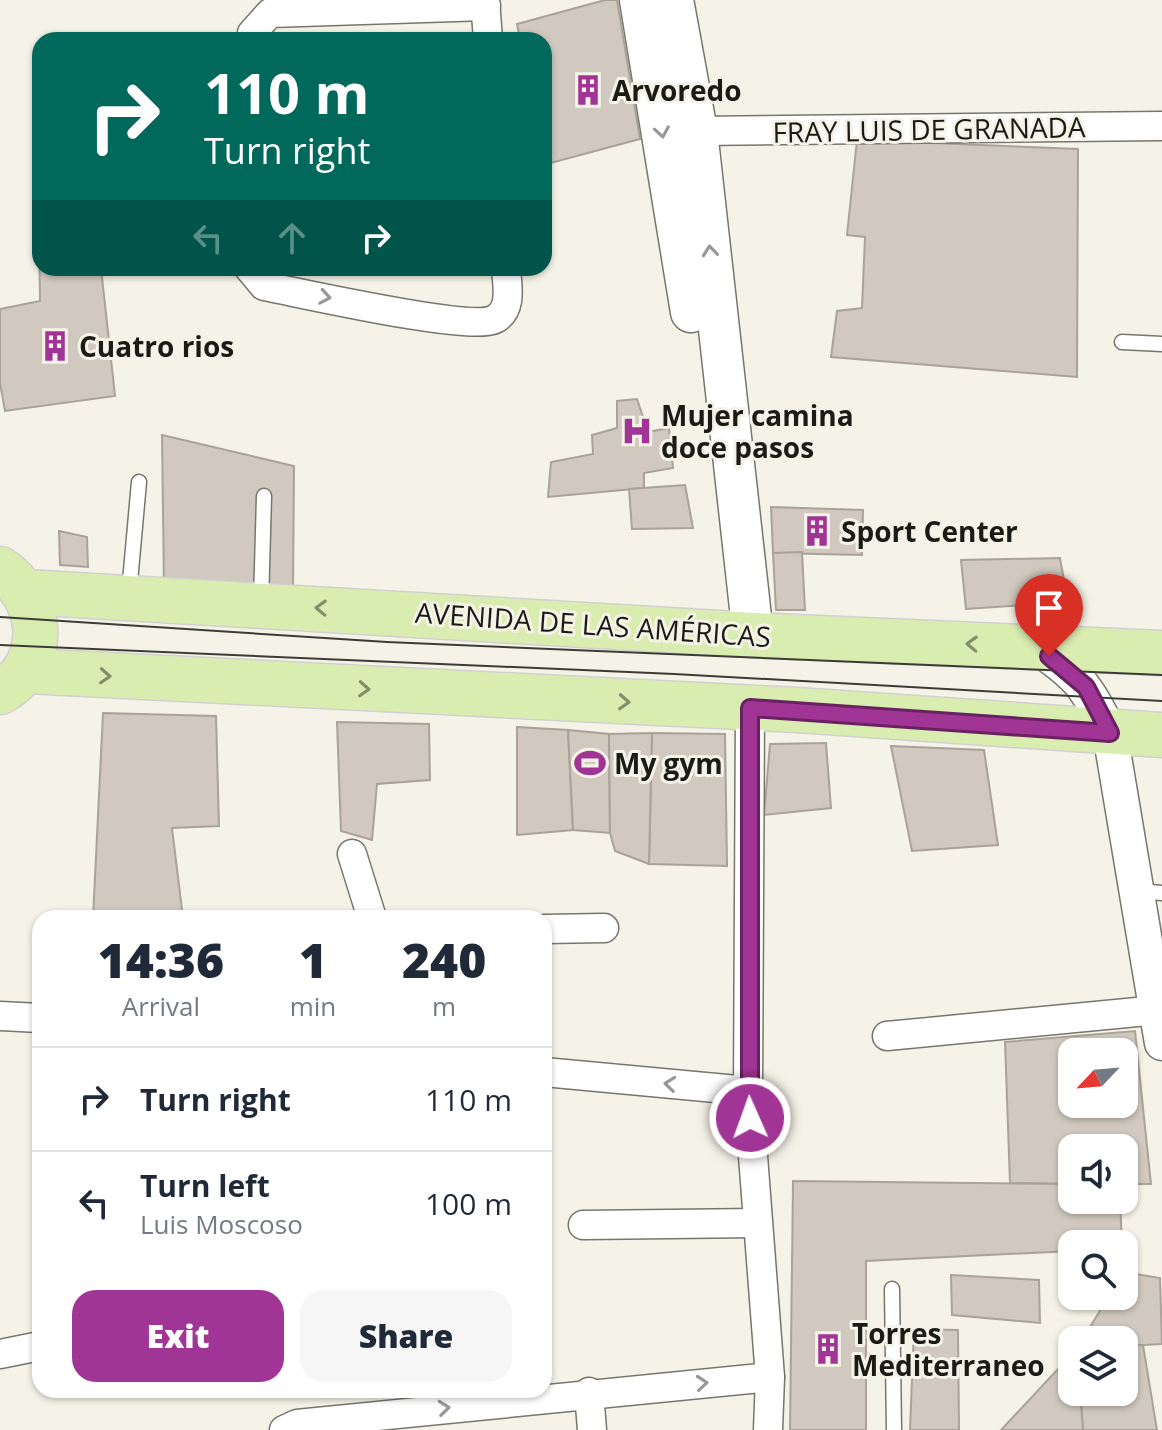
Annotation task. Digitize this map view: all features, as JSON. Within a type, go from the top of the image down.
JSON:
[{"type":"main road","points":[[640,0],[744,634]]},
{"type":"main road","points":[[673,0],[697,131],[744,634]]},
{"type":"main road","name":"AVENIDA DE LAS AMÉRICAS","points":[[12,580],[128,600],[744,634],[1162,653]]},
{"type":"main road","name":"AVENIDA DE LAS AMÉRICAS","points":[[12,580],[36,632],[13,682],[750,708],[1162,735]]},
{"type":"street","points":[[256,32],[270,13],[300,5],[486,3],[488,32]]},
{"type":"street","name":"FRAY LUIS DE GRANADA","points":[[697,131],[1162,126]]},
{"type":"street","points":[[256,276],[264,286],[455,320],[492,320],[503,313],[508,297],[507,276]]},
{"type":"street","points":[[887,1036],[1160,1026],[1150,892],[1110,733],[1086,687],[1063,665],[1035,646]]},
{"type":"street","points":[[750,708],[748,1091],[770,1377],[768,1430]]},
{"type":"street","points":[[352,854],[370,910]]},
{"type":"street","points":[[552,929],[604,928]]},
{"type":"street","points":[[0,1016],[32,1018]]},
{"type":"street","points":[[552,1073],[748,1091]]},
{"type":"street","points":[[583,1225],[757,1223]]},
{"type":"street","points":[[0,1354],[32,1348]]},
{"type":"street","points":[[552,1396],[770,1377]]},
{"type":"street","points":[[589,1392],[592,1430]]},
{"type":"street","points":[[284,1430],[297,1424],[530,1398]]},
{"type":"lane","points":[[1122,342],[1162,344]]},
{"type":"lane","points":[[128,600],[139,482]]},
{"type":"lane","points":[[261,606],[264,496]]},
{"type":"lane","points":[[892,1289],[894,1430]]},
{"type":"building","name":"Arvoredo","points":[[605,0],[617,0],[640,139],[552,163],[552,32],[518,32],[517,24]]},
{"type":"building","points":[[857,140],[1078,149],[1077,377],[831,357],[837,311],[862,308],[865,237],[847,235]]},
{"type":"building","name":"Cuatro rios","points":[[40,276],[102,276],[115,396],[5,411],[0,383],[0,309],[40,301]]},
{"type":"building","points":[[637,399],[648,432],[669,428],[673,468],[644,473],[644,488],[548,497],[551,462],[593,454],[592,435],[617,428],[617,401]]},
{"type":"building","points":[[162,435],[294,466],[293,594],[164,587]]},
{"type":"building","points":[[685,485],[693,528],[632,529],[629,489]]},
{"type":"building","name":"Sport Center","points":[[771,507],[863,510],[862,555],[773,553]]},
{"type":"building","points":[[59,531],[87,537],[88,567],[60,565]]},
{"type":"building","points":[[802,552],[805,610],[776,610],[773,553]]},
{"type":"building","points":[[1060,558],[1068,602],[966,609],[961,560]]},
{"type":"building","points":[[103,713],[216,716],[219,826],[172,828],[182,910],[93,910]]},
{"type":"building","points":[[337,722],[429,724],[430,780],[377,784],[372,840],[341,831]]},
{"type":"building","points":[[517,727],[568,730],[573,830],[517,835]]},
{"type":"building","points":[[568,730],[609,734],[610,833],[573,830]]},
{"type":"building","points":[[652,733],[725,734],[727,866],[649,864]]},
{"type":"building","points":[[652,733],[649,864],[615,851],[610,833],[609,734]]},
{"type":"building","points":[[826,743],[831,808],[764,815],[770,744]]},
{"type":"building","points":[[891,746],[984,750],[998,845],[912,851]]},
{"type":"building","points":[[1135,1031],[1136,1038],[1058,1038],[1058,1118],[1138,1118],[1138,1060],[1151,1184],[1138,1184],[1138,1134],[1058,1134],[1058,1184],[1010,1183],[1005,1042]]},
{"type":"building","name":"Torres Mediterraneo","points":[[793,1181],[1058,1184],[1058,1214],[1121,1214],[1121,1230],[1058,1230],[1058,1252],[866,1261],[866,1430],[790,1430]]},
{"type":"building","points":[[1138,1274],[1160,1278],[1162,1344],[1138,1345],[1138,1326],[1091,1326],[1100,1310],[1138,1310]]},
{"type":"building","name":"Torres Mediterraneo","points":[[951,1275],[1039,1280],[1040,1323],[952,1315]]},
{"type":"building","name":"Torres Mediterraneo","points":[[914,1329],[958,1330],[959,1430],[910,1430]]},
{"type":"building","points":[[1138,1345],[1143,1345],[1157,1430],[1083,1430],[1081,1406],[1138,1406]]},
{"type":"building","points":[[1058,1369],[1058,1406],[1081,1406],[1083,1430],[1001,1430]]},
{"type":"tram line","points":[[0,617],[387,642],[1162,675]]},
{"type":"tram line","points":[[0,645],[674,674],[1162,701]]},
{"type":"place","name":"Arvoredo","points":[[588,90]]},
{"type":"place","name":"Cuatro rios","points":[[55,346]]},
{"type":"place","name":"Mujer camina doce pasos","points":[[637,431]]},
{"type":"place","name":"Sport Center","points":[[817,531]]},
{"type":"place","name":"My gym","points":[[590,763]]},
{"type":"place","name":"Torres Mediterraneo","points":[[828,1349]]},
{"type":"route","points":[[750,1118],[750,708],[1110,733],[1086,687],[1049,656]]}]
